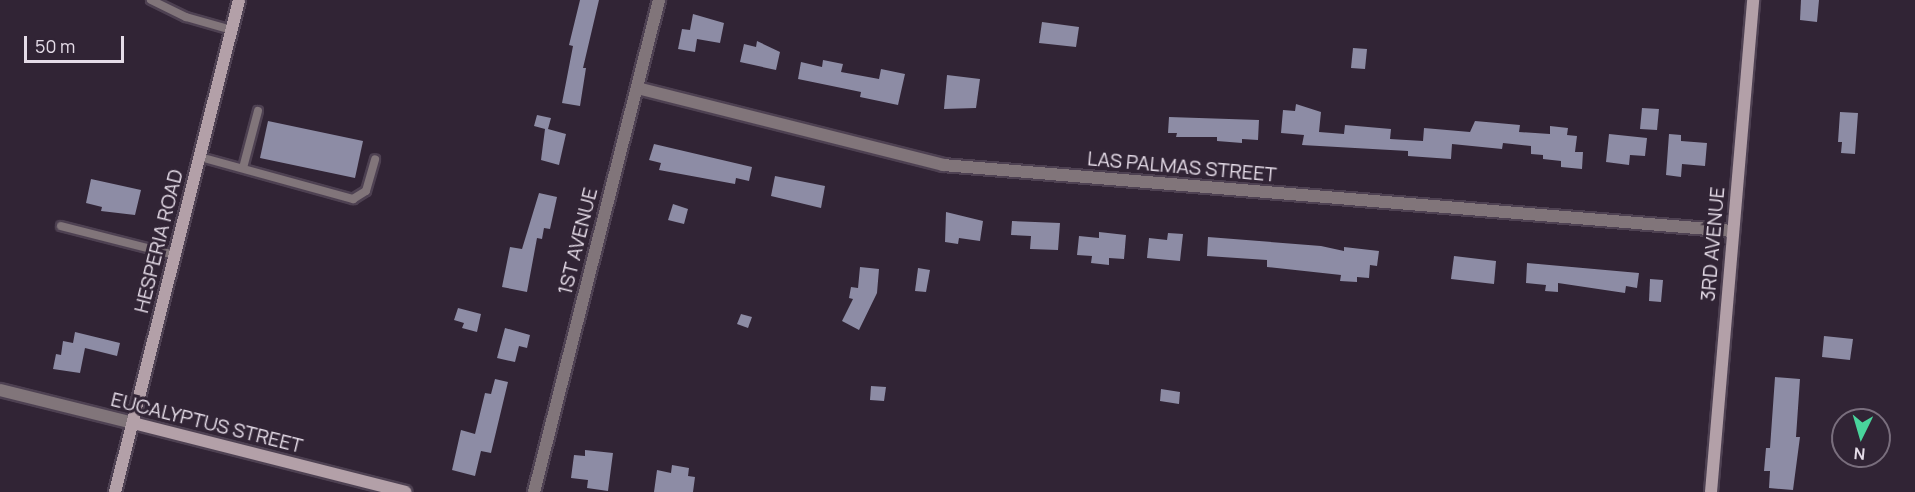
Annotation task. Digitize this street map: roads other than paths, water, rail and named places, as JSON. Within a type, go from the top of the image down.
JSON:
[{"type":"main road","name":"HESPERIA ROAD","points":[[115,492],[239,0]]},
{"type":"main road","name":"3RD AVENUE","points":[[1711,492],[1753,0]]},
{"type":"main road","name":"EUCALYPTUS STREET","points":[[133,423],[405,492]]},
{"type":"street","name":"1ST AVENUE","points":[[534,492],[658,0]]},
{"type":"street","name":"LAS PALMAS STREET","points":[[637,88],[943,165],[1733,231]]},
{"type":"street","name":"EUCALYPTUS STREET","points":[[0,390],[133,423]]},
{"type":"lane","points":[[151,0],[186,16],[232,30]]},
{"type":"lane","points":[[243,168],[258,111]]},
{"type":"lane","points":[[200,158],[358,199],[366,191],[375,159]]},
{"type":"lane","points":[[61,226],[175,255]]}]
